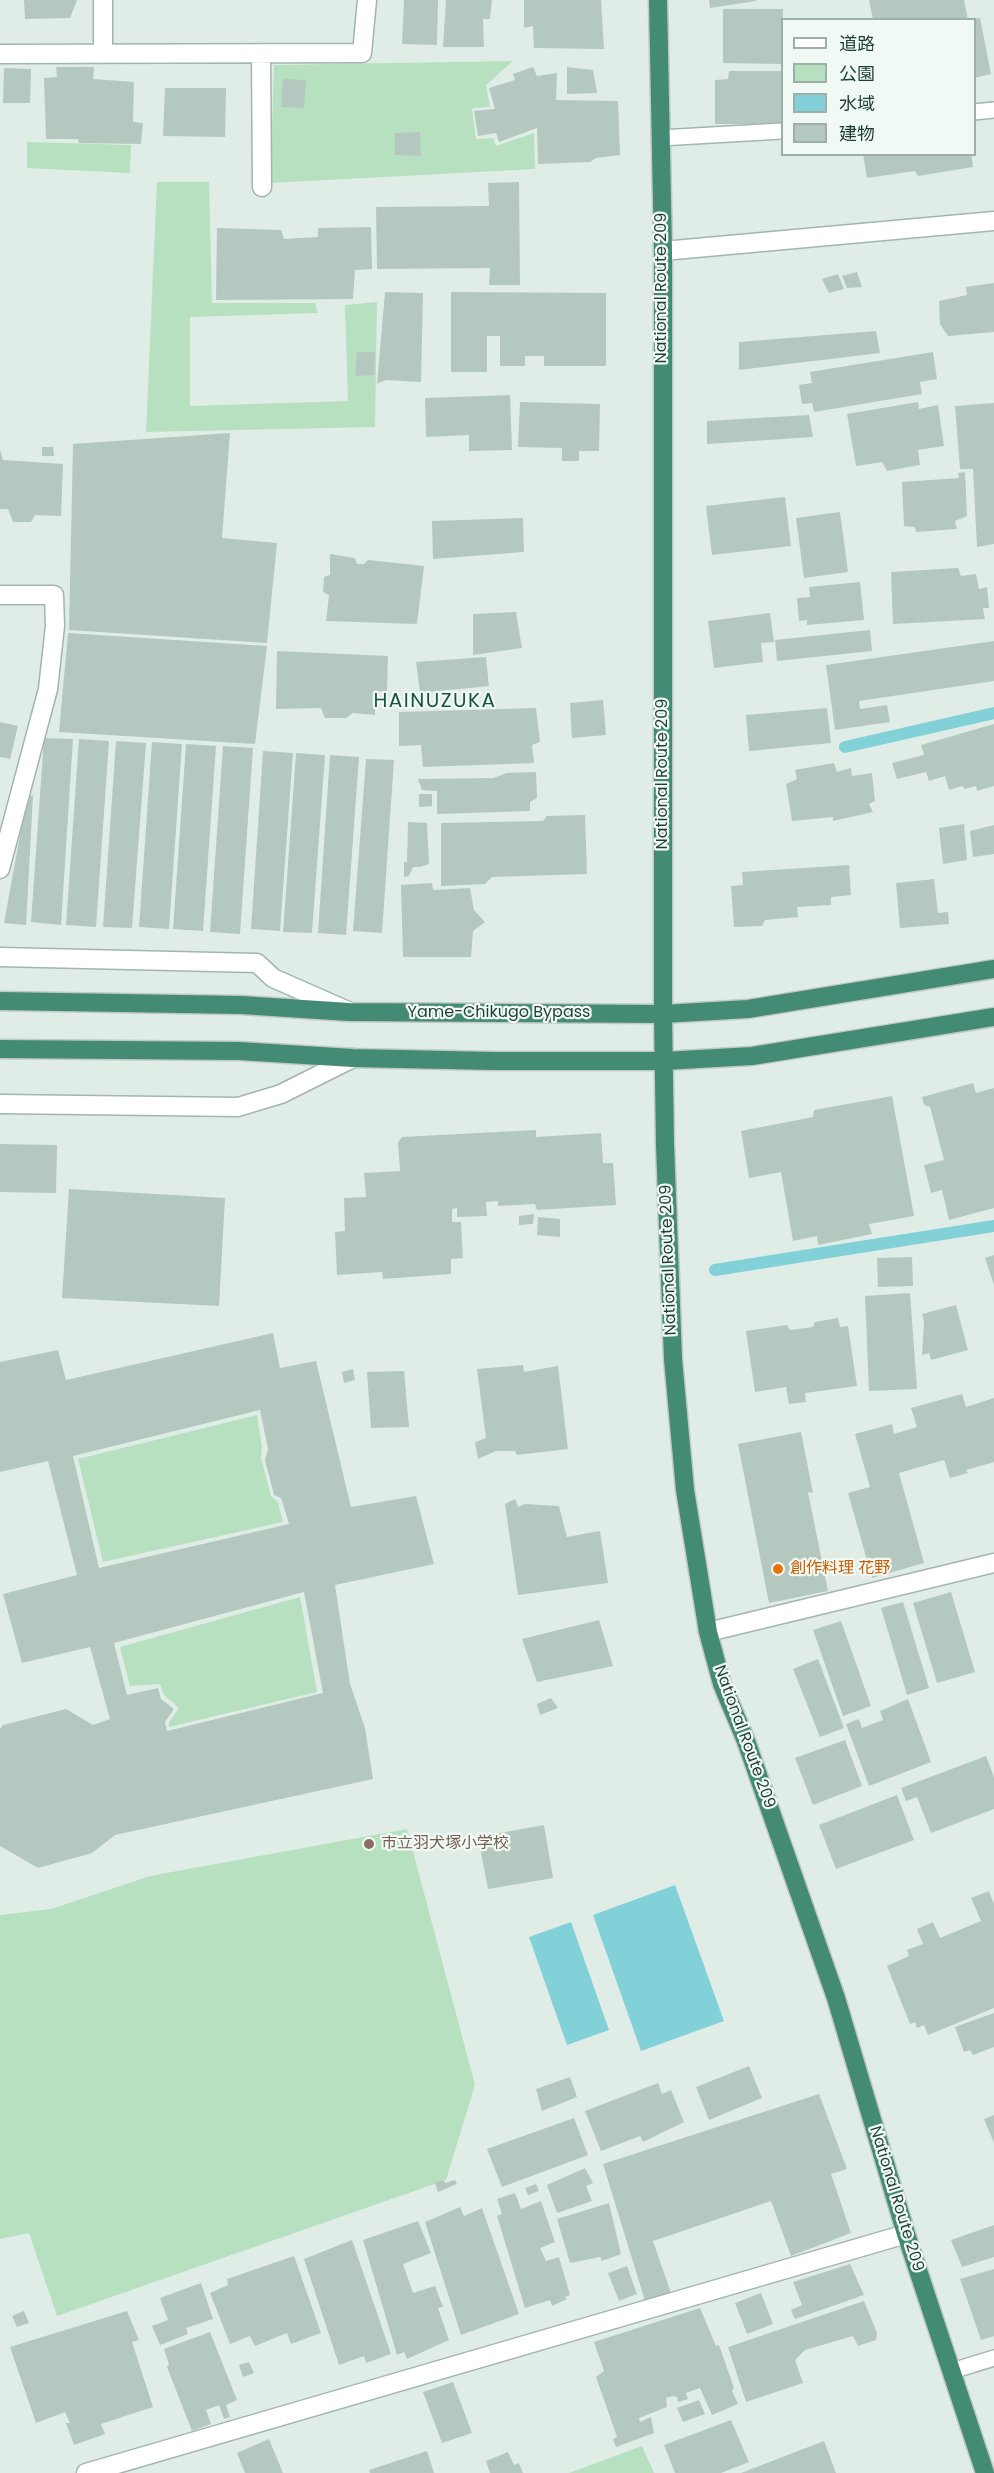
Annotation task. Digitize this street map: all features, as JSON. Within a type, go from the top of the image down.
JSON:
[{"type":"highway","name":"National Route 209","points":[[658,0],[663,251],[663,1014],[673,1359],[685,1490],[708,1632],[722,1684],[746,1741],[836,1998],[906,2234],[985,2473]]},
{"type":"highway","name":"Yame-Chikugo Bypass","points":[[0,1001],[241,1005],[349,1012],[663,1014],[748,1009],[994,969]]},
{"type":"highway","points":[[0,1049],[239,1052],[353,1058],[664,1061],[752,1056],[994,1017]]},
{"type":"street","points":[[103,0],[103,54]]},
{"type":"street","points":[[0,54],[362,53],[367,0]]},
{"type":"street","points":[[261,54],[262,186]]},
{"type":"street","points":[[663,251],[994,221]]},
{"type":"street","points":[[0,596],[54,595],[55,626],[48,689],[0,869]]},
{"type":"street","points":[[0,957],[258,963],[273,978],[349,1012]]},
{"type":"street","points":[[0,1104],[238,1107],[281,1094],[353,1058]]},
{"type":"street","points":[[708,1632],[994,1563]]},
{"type":"street","points":[[86,2473],[906,2234]]},
{"type":"lane","points":[[976,112],[994,110]]},
{"type":"lane","points":[[660,138],[781,131]]},
{"type":"lane","points":[[952,2371],[994,2358]]},
{"type":"green space","points":[[513,61],[486,85],[490,107],[472,108],[476,139],[493,138],[496,146],[534,133],[535,169],[270,183],[274,65]]},
{"type":"green space","points":[[27,142],[131,145],[130,173],[27,168]]},
{"type":"green space","points":[[157,182],[209,182],[212,303],[315,303],[318,313],[190,317],[190,406],[348,401],[345,305],[377,302],[375,427],[146,432]]},
{"type":"green space","points":[[257,1415],[262,1447],[261,1458],[271,1496],[278,1502],[283,1522],[103,1562],[78,1459]]},
{"type":"green space","points":[[300,1597],[317,1692],[169,1727],[169,1722],[179,1708],[164,1695],[160,1684],[130,1686],[120,1647]]},
{"type":"green space","points":[[407,1829],[475,2085],[446,2180],[57,2316],[29,2233],[0,2239],[0,1915],[51,1909],[150,1876]]},
{"type":"green space","points":[[642,2446],[654,2473],[569,2473]]},
{"type":"water","points":[[675,1885],[724,2021],[641,2051],[593,1915]]},
{"type":"water","points":[[571,1922],[609,2030],[567,2045],[529,1937]]},
{"type":"building","points":[[24,0],[77,0],[70,18],[25,19]]},
{"type":"building","points":[[404,0],[438,0],[437,45],[402,44]]},
{"type":"building","points":[[446,0],[492,0],[490,19],[483,19],[484,47],[443,47]]},
{"type":"building","points":[[524,0],[601,0],[604,49],[534,48],[533,26],[524,28]]},
{"type":"building","points":[[709,0],[756,0],[756,1],[710,8]]},
{"type":"building","points":[[869,0],[964,0],[968,18],[873,18]]},
{"type":"building","points":[[723,9],[783,9],[781,64],[723,63]]},
{"type":"building","points":[[980,18],[991,74],[976,78],[976,19]]},
{"type":"building","points":[[56,67],[94,67],[93,79],[134,82],[133,122],[143,123],[141,144],[79,143],[78,139],[46,139],[44,78],[57,77]]},
{"type":"building","points":[[533,67],[537,76],[557,73],[556,100],[618,101],[620,155],[596,158],[590,162],[538,164],[537,128],[499,142],[496,133],[478,136],[474,111],[495,109],[489,88],[515,80],[513,74]]},
{"type":"building","points":[[567,67],[593,70],[597,93],[567,94]]},
{"type":"building","points":[[4,68],[31,69],[30,103],[3,103]]},
{"type":"building","points":[[729,71],[781,71],[781,124],[715,124],[715,80],[728,79]]},
{"type":"building","points":[[283,79],[306,80],[304,108],[281,107]]},
{"type":"building","points":[[165,88],[226,88],[225,137],[163,136]]},
{"type":"building","points":[[420,132],[421,156],[395,155],[395,133]]},
{"type":"building","points":[[863,156],[971,156],[973,167],[918,176],[915,171],[867,178]]},
{"type":"building","points":[[519,182],[520,285],[489,285],[490,268],[377,269],[376,207],[489,206],[488,183]]},
{"type":"building","points":[[371,227],[372,269],[355,270],[353,299],[216,300],[217,228],[281,230],[284,239],[318,237],[318,228]]},
{"type":"building","points":[[857,272],[862,287],[847,288],[842,276]]},
{"type":"building","points":[[838,274],[844,289],[829,293],[822,279]]},
{"type":"building","points":[[994,283],[994,332],[948,336],[940,324],[939,301],[967,295],[966,287]]},
{"type":"building","points":[[385,292],[423,293],[421,382],[386,380],[377,384]]},
{"type":"building","points":[[451,292],[606,293],[606,366],[544,366],[544,356],[525,356],[525,366],[500,366],[500,336],[487,336],[487,372],[451,372]]},
{"type":"building","points":[[876,331],[880,353],[739,370],[739,342]]},
{"type":"building","points":[[357,352],[375,352],[374,375],[355,376]]},
{"type":"building","points":[[933,352],[937,379],[920,382],[922,394],[814,412],[812,403],[802,404],[799,385],[812,383],[810,372]]},
{"type":"building","points":[[510,395],[512,450],[469,451],[469,435],[426,437],[425,398]]},
{"type":"building","points":[[520,402],[600,404],[599,451],[579,451],[579,461],[562,461],[562,448],[518,447]]},
{"type":"building","points":[[918,402],[919,409],[938,405],[944,446],[918,450],[920,465],[887,471],[882,462],[856,466],[847,414]]},
{"type":"building","points":[[994,403],[994,544],[977,547],[973,469],[960,469],[955,406]]},
{"type":"building","points":[[809,415],[813,437],[707,444],[707,421]]},
{"type":"building","points":[[230,433],[222,538],[277,543],[267,643],[69,630],[73,444]]},
{"type":"building","points":[[42,447],[53,447],[54,456],[42,456]]},
{"type":"building","points":[[0,450],[3,460],[63,464],[61,516],[35,515],[31,522],[13,522],[8,509],[0,509]]},
{"type":"building","points":[[965,472],[967,516],[955,521],[957,529],[916,532],[915,527],[904,526],[902,482],[959,478],[958,473]]},
{"type":"building","points":[[785,497],[791,546],[712,555],[706,506]]},
{"type":"building","points":[[840,512],[848,572],[804,578],[796,518]]},
{"type":"building","points":[[523,518],[524,552],[433,559],[432,521]]},
{"type":"building","points":[[330,554],[355,558],[357,564],[364,564],[368,560],[424,566],[417,624],[326,621],[329,595],[323,592],[324,577],[330,575]]},
{"type":"building","points":[[958,568],[961,576],[976,574],[979,589],[987,587],[989,608],[983,608],[985,619],[893,624],[891,572]]},
{"type":"building","points":[[860,582],[864,620],[807,625],[807,620],[799,621],[797,598],[810,597],[809,587]]},
{"type":"building","points":[[516,612],[522,648],[473,655],[473,614]]},
{"type":"building","points":[[770,613],[774,642],[761,643],[763,662],[714,668],[708,621]]},
{"type":"building","points":[[870,630],[872,651],[777,661],[775,640]]},
{"type":"building","points":[[68,633],[267,646],[255,744],[59,732]]},
{"type":"building","points":[[994,641],[994,681],[859,701],[860,709],[887,705],[890,722],[835,730],[826,665]]},
{"type":"building","points":[[277,651],[388,656],[387,692],[375,691],[375,715],[353,713],[346,718],[325,718],[321,708],[276,709]]},
{"type":"building","points":[[486,657],[489,686],[420,693],[416,662]]},
{"type":"building","points":[[603,700],[606,735],[572,738],[570,703]]},
{"type":"building","points":[[536,708],[540,742],[532,745],[534,763],[423,767],[421,745],[399,746],[399,712]]},
{"type":"building","points":[[827,708],[831,743],[749,751],[746,715]]},
{"type":"building","points":[[0,722],[18,726],[10,759],[0,757]]},
{"type":"building","points":[[994,724],[994,786],[977,791],[976,786],[965,789],[962,786],[949,790],[945,776],[929,781],[926,772],[897,779],[892,763],[924,755],[921,745]]},
{"type":"building","points":[[44,738],[73,739],[61,925],[31,922]]},
{"type":"building","points":[[79,739],[109,741],[96,927],[66,925]]},
{"type":"building","points":[[116,741],[146,743],[132,928],[103,927]]},
{"type":"building","points":[[152,742],[182,744],[169,929],[139,927]]},
{"type":"building","points":[[186,744],[216,746],[203,931],[173,929]]},
{"type":"building","points":[[223,746],[253,748],[240,934],[210,932]]},
{"type":"building","points":[[263,751],[293,753],[280,931],[251,929]]},
{"type":"building","points":[[296,753],[325,755],[312,933],[283,932]]},
{"type":"building","points":[[330,755],[359,757],[346,935],[318,933]]},
{"type":"building","points":[[366,759],[394,760],[382,933],[353,931]]},
{"type":"building","points":[[834,763],[837,772],[851,768],[852,776],[872,773],[875,801],[869,804],[873,812],[833,821],[833,817],[792,821],[786,784],[797,779],[795,770]]},
{"type":"building","points":[[536,772],[537,798],[530,802],[530,811],[437,814],[437,791],[422,790],[418,779],[493,778],[507,773]]},
{"type":"building","points":[[419,794],[432,794],[432,806],[419,807]]},
{"type":"building","points":[[33,795],[26,925],[4,923],[27,797]]},
{"type":"building","points":[[585,815],[587,874],[492,877],[485,884],[441,886],[441,823],[543,821],[547,816]]},
{"type":"building","points":[[408,822],[427,823],[429,864],[413,867],[409,876],[404,877],[404,862],[407,862]]},
{"type":"building","points":[[964,824],[967,860],[943,864],[939,828]]},
{"type":"building","points":[[994,825],[994,854],[973,857],[970,831]]},
{"type":"building","points":[[849,865],[851,895],[831,897],[831,905],[797,907],[798,917],[765,920],[762,926],[734,927],[731,886],[743,885],[742,872]]},
{"type":"building","points":[[934,879],[938,913],[948,912],[949,924],[900,928],[896,883]]},
{"type":"building","points":[[432,883],[433,890],[470,888],[474,910],[485,922],[473,931],[471,957],[403,957],[401,885]]},
{"type":"building","points":[[973,1083],[976,1093],[994,1088],[994,1208],[949,1220],[942,1190],[931,1193],[924,1165],[944,1160],[930,1107],[924,1105],[922,1097]]},
{"type":"building","points":[[892,1096],[914,1216],[869,1224],[872,1234],[818,1245],[817,1236],[793,1241],[781,1172],[749,1178],[741,1131],[813,1117],[814,1110]]},
{"type":"building","points":[[536,1130],[536,1137],[601,1133],[603,1163],[613,1163],[616,1205],[537,1210],[535,1204],[498,1206],[498,1201],[486,1202],[487,1216],[457,1217],[457,1208],[452,1209],[452,1222],[461,1222],[463,1258],[451,1259],[451,1274],[383,1279],[382,1272],[337,1275],[335,1232],[345,1231],[344,1198],[366,1197],[364,1173],[400,1171],[398,1142],[402,1137]]},
{"type":"building","points":[[0,1144],[57,1145],[56,1193],[0,1192]]},
{"type":"building","points":[[69,1189],[225,1198],[219,1306],[62,1298]]},
{"type":"building","points":[[534,1214],[533,1224],[519,1225],[519,1216]]},
{"type":"building","points":[[538,1217],[560,1219],[560,1237],[537,1235]]},
{"type":"building","points":[[994,1255],[994,1285],[985,1258]]},
{"type":"building","points":[[912,1257],[913,1286],[878,1287],[877,1258]]},
{"type":"building","points":[[910,1293],[917,1389],[869,1391],[865,1296]]},
{"type":"building","points":[[956,1305],[968,1350],[931,1360],[929,1353],[922,1355],[924,1322],[922,1314]]},
{"type":"building","points":[[838,1318],[840,1327],[848,1326],[857,1386],[805,1393],[806,1402],[789,1404],[786,1387],[755,1392],[746,1331],[787,1325],[790,1330],[813,1327],[815,1322]]},
{"type":"building","points":[[273,1333],[280,1368],[316,1361],[351,1507],[416,1496],[434,1564],[335,1585],[350,1684],[365,1728],[373,1779],[115,1835],[92,1853],[38,1868],[0,1846],[0,1729],[3,1725],[66,1709],[93,1725],[110,1719],[90,1647],[22,1663],[3,1594],[77,1575],[48,1461],[0,1472],[0,1362],[58,1350],[66,1380]],"holes":[[[260,1410],[268,1449],[265,1460],[274,1495],[281,1498],[289,1524],[99,1568],[73,1456]],[[304,1592],[323,1693],[167,1731],[165,1722],[174,1709],[161,1699],[158,1688],[127,1695],[114,1643]]]},
{"type":"building","points":[[523,1365],[524,1372],[558,1366],[568,1449],[517,1455],[515,1451],[496,1451],[478,1459],[475,1442],[486,1438],[477,1369]]},
{"type":"building","points":[[353,1369],[355,1380],[344,1383],[342,1372]]},
{"type":"building","points":[[404,1371],[409,1427],[371,1428],[367,1372]]},
{"type":"building","points":[[962,1394],[966,1407],[994,1398],[994,1462],[966,1470],[968,1473],[950,1478],[944,1460],[899,1473],[924,1563],[872,1578],[848,1493],[870,1487],[855,1434],[892,1424],[894,1434],[917,1427],[911,1408]]},
{"type":"building","points":[[801,1432],[813,1493],[808,1492],[828,1591],[769,1603],[738,1444]]},
{"type":"building","points":[[515,1499],[518,1507],[525,1504],[559,1506],[567,1537],[600,1531],[608,1583],[518,1595],[505,1504]]},
{"type":"building","points":[[951,1592],[975,1672],[937,1683],[913,1603]]},
{"type":"building","points":[[903,1602],[929,1688],[907,1695],[881,1608]]},
{"type":"building","points":[[599,1620],[613,1666],[537,1682],[522,1639]]},
{"type":"building","points":[[841,1621],[871,1706],[843,1716],[813,1630]]},
{"type":"building","points":[[818,1659],[844,1728],[820,1737],[793,1669]]},
{"type":"building","points":[[551,1698],[558,1708],[540,1715],[537,1704]]},
{"type":"building","points":[[908,1699],[931,1762],[869,1786],[846,1724],[859,1719],[862,1728],[883,1720],[880,1711]]},
{"type":"building","points":[[845,1740],[862,1786],[813,1805],[795,1758]]},
{"type":"building","points":[[986,1756],[994,1777],[994,1809],[931,1833],[917,1797],[906,1801],[901,1788]]},
{"type":"building","points":[[897,1795],[914,1840],[836,1869],[819,1825]]},
{"type":"building","points":[[544,1825],[553,1878],[488,1889],[478,1837]]},
{"type":"building","points":[[989,1891],[994,1904],[994,2008],[928,2035],[924,2025],[917,2028],[915,2022],[910,2024],[887,1966],[909,1956],[907,1950],[923,1944],[917,1929],[933,1922],[940,1938],[981,1921],[971,1898]]},
{"type":"building","points":[[994,2013],[994,2047],[973,2055],[970,2050],[964,2052],[955,2027]]},
{"type":"building","points":[[749,2066],[762,2098],[709,2120],[696,2087]]},
{"type":"building","points":[[570,2077],[577,2097],[542,2111],[536,2089]]},
{"type":"building","points":[[658,2083],[662,2094],[671,2090],[684,2122],[643,2142],[640,2136],[601,2151],[585,2111]]},
{"type":"building","points":[[819,2094],[847,2169],[831,2174],[851,2233],[791,2256],[771,2201],[653,2241],[671,2293],[645,2301],[603,2164]]},
{"type":"building","points":[[994,2115],[994,2143],[984,2119]]},
{"type":"building","points":[[574,2118],[588,2155],[502,2187],[487,2149]]},
{"type":"building","points":[[585,2168],[593,2183],[586,2186],[592,2201],[557,2213],[547,2185]]},
{"type":"building","points":[[443,2180],[445,2183],[455,2180],[457,2184],[438,2192],[435,2183]]},
{"type":"building","points":[[536,2184],[539,2191],[528,2195],[525,2188]]},
{"type":"building","points":[[515,2193],[521,2209],[541,2201],[555,2242],[540,2248],[546,2261],[559,2257],[570,2295],[565,2297],[567,2299],[552,2306],[550,2300],[525,2308],[497,2216],[502,2214],[497,2199]]},
{"type":"building","points":[[609,2203],[621,2254],[602,2261],[600,2257],[570,2263],[557,2219]]},
{"type":"building","points":[[460,2207],[464,2216],[482,2208],[519,2314],[461,2335],[425,2222]]},
{"type":"building","points":[[418,2221],[431,2253],[403,2264],[413,2293],[435,2286],[443,2307],[438,2308],[449,2340],[407,2359],[404,2352],[397,2355],[363,2240]]},
{"type":"building","points":[[994,2225],[994,2257],[962,2267],[951,2240]]},
{"type":"building","points":[[352,2240],[391,2354],[366,2363],[364,2356],[339,2365],[304,2259]]},
{"type":"building","points":[[294,2256],[321,2333],[291,2344],[287,2333],[255,2346],[250,2336],[230,2344],[210,2293],[228,2285],[227,2279]]},
{"type":"building","points":[[850,2264],[864,2295],[795,2319],[791,2310],[802,2305],[793,2282]]},
{"type":"building","points":[[627,2266],[637,2294],[619,2301],[608,2273]]},
{"type":"building","points":[[994,2269],[994,2336],[981,2340],[960,2279]]},
{"type":"building","points":[[201,2283],[213,2319],[186,2328],[188,2334],[160,2345],[152,2326],[168,2320],[160,2298]]},
{"type":"building","points":[[761,2293],[773,2324],[747,2334],[735,2303]]},
{"type":"building","points":[[864,2301],[877,2333],[876,2340],[858,2346],[853,2336],[805,2350],[795,2360],[803,2383],[746,2402],[728,2347]]},
{"type":"building","points":[[700,2308],[716,2346],[719,2345],[738,2404],[712,2415],[700,2388],[686,2393],[688,2399],[678,2402],[677,2397],[666,2398],[667,2407],[639,2418],[640,2422],[651,2417],[654,2433],[616,2447],[613,2439],[617,2437],[596,2377],[604,2371],[594,2342]]},
{"type":"building","points":[[24,2311],[29,2323],[17,2327],[12,2316]]},
{"type":"building","points":[[127,2311],[139,2340],[132,2342],[153,2407],[101,2424],[105,2434],[74,2445],[66,2423],[70,2423],[65,2412],[36,2423],[10,2347]]},
{"type":"building","points":[[210,2332],[237,2400],[226,2405],[230,2417],[224,2419],[219,2405],[206,2410],[211,2424],[192,2431],[167,2367],[169,2364],[164,2349]]},
{"type":"building","points":[[249,2362],[254,2373],[243,2377],[239,2365]]},
{"type":"building","points":[[453,2382],[472,2433],[442,2443],[423,2392]]},
{"type":"building","points":[[699,2400],[705,2414],[683,2422],[677,2408]]},
{"type":"building","points":[[731,2420],[749,2462],[721,2473],[675,2473],[664,2445]]},
{"type":"building","points":[[269,2439],[283,2473],[245,2473],[237,2453]]},
{"type":"building","points":[[824,2441],[836,2473],[741,2473]]},
{"type":"building","points":[[427,2451],[434,2473],[370,2473],[369,2470]]},
{"type":"building","points":[[508,2452],[514,2465],[519,2463],[523,2473],[490,2473],[486,2461]]},
{"type":"waterway","points":[[845,747],[994,713]]},
{"type":"waterway","points":[[715,1270],[994,1226]]},
{"type":"place","name":"創作料理 花野","points":[[778,1569]]},
{"type":"place","name":"市立羽犬塚小学校","points":[[369,1844]]},
{"type":"district","name":"HAINUZUKA","points":[[435,702]]}]
